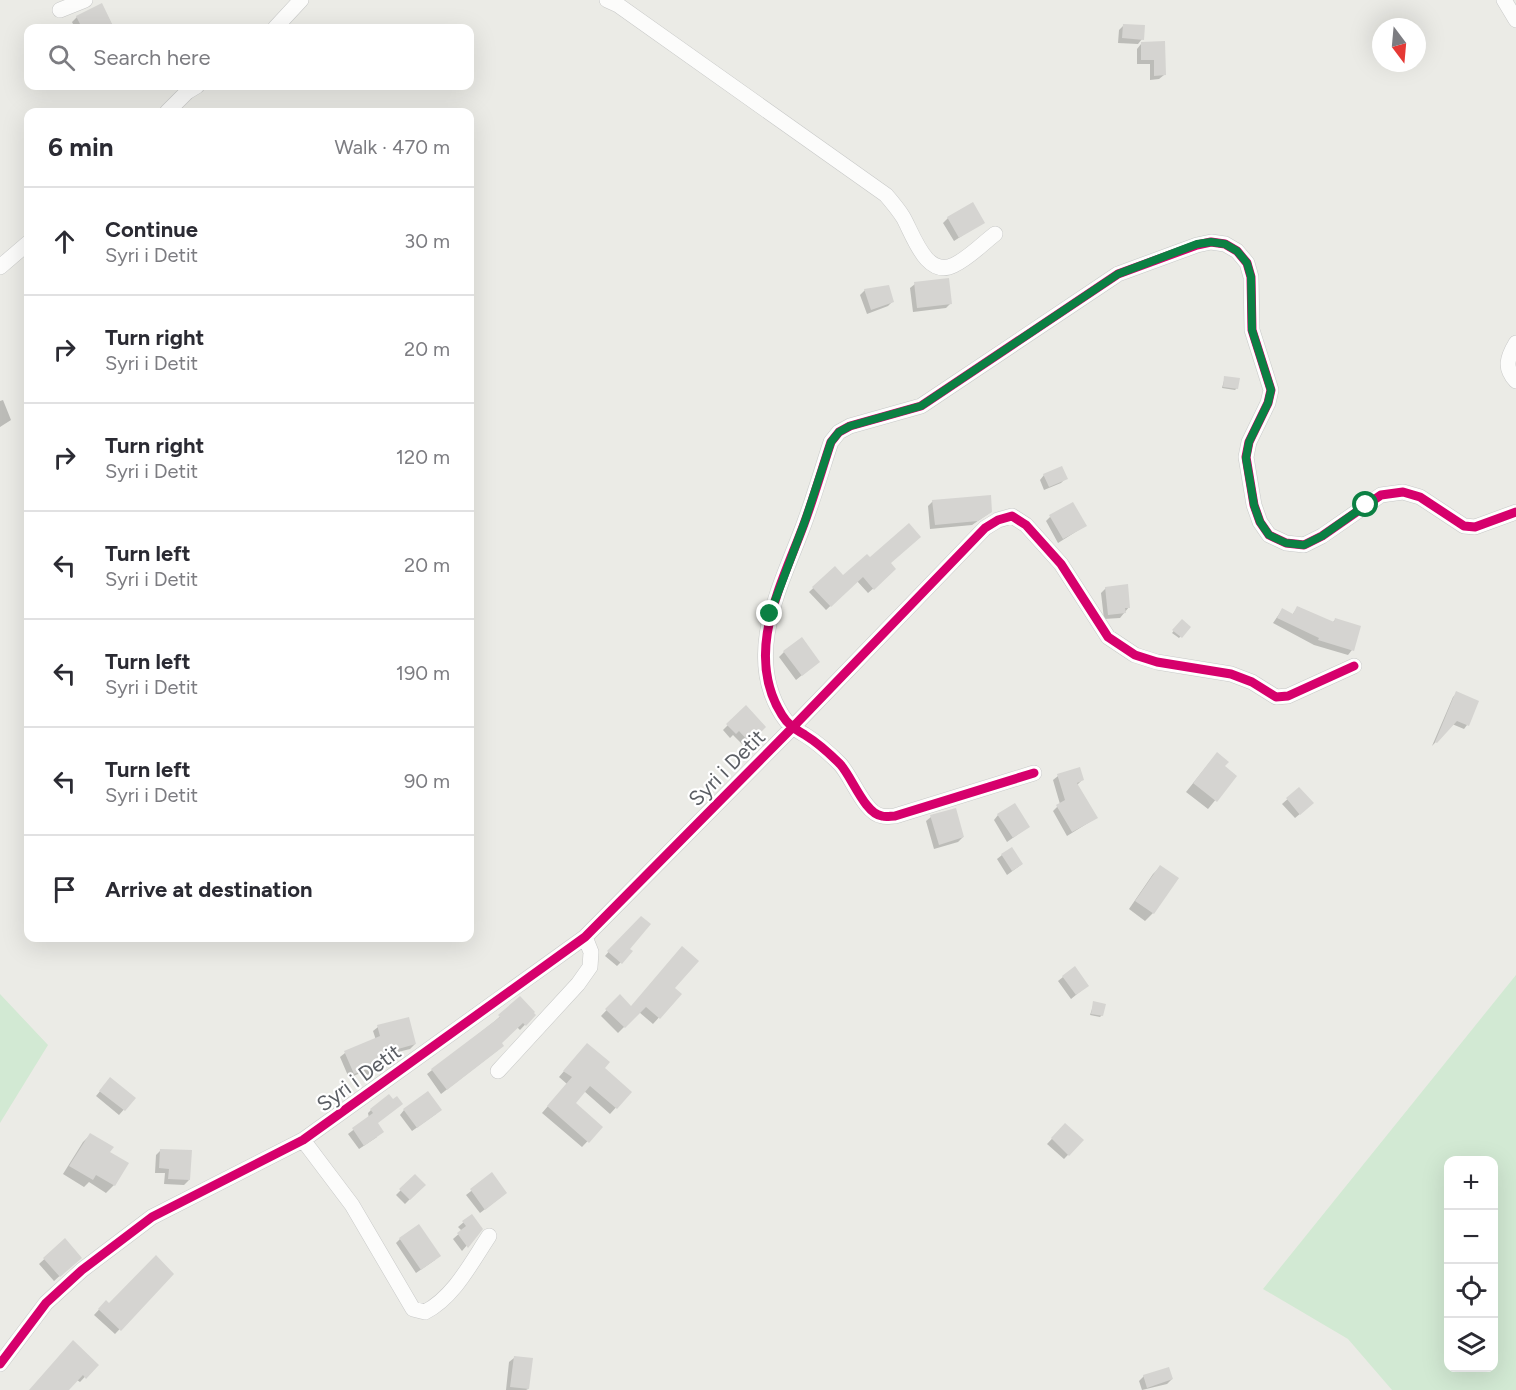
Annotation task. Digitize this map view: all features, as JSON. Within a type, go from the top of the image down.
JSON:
[{"type":"street","points":[[60,10],[85,0]]},
{"type":"street","points":[[279,24],[301,0]]},
{"type":"street","points":[[607,0],[618,5],[886,195],[897,207],[921,253],[929,262],[942,267],[953,266],[995,234]]},
{"type":"street","points":[[1504,0],[1516,20]]},
{"type":"street","points":[[171,108],[190,90]]},
{"type":"street","name":"Syri i Detit","points":[[0,1364],[46,1304],[82,1270],[152,1216],[303,1140],[585,937],[792,728],[772,696],[767,676],[766,632],[770,614],[805,521],[831,442],[839,432],[850,426],[921,406],[1118,274],[1197,244],[1211,242],[1225,244],[1237,251],[1247,263],[1251,277],[1252,330],[1271,390],[1268,403],[1249,442],[1246,458],[1254,505],[1260,522],[1269,535],[1286,543],[1304,545],[1322,536],[1381,495],[1403,492],[1420,497],[1464,526],[1475,527],[1516,512]]},
{"type":"street","points":[[0,267],[24,246]]},
{"type":"street","points":[[1516,343],[1508,356],[1507,369],[1516,381]]},
{"type":"street","points":[[1034,773],[895,816],[881,816],[872,812],[843,768],[831,755],[806,735],[792,728],[985,528],[998,520],[1012,516],[1026,525],[1061,564],[1108,637],[1135,655],[1157,662],[1231,674],[1252,682],[1276,697],[1288,696],[1354,666]]},
{"type":"street","points":[[498,1071],[578,984],[590,967],[591,952],[585,937]]},
{"type":"street","points":[[303,1140],[352,1205],[413,1309],[424,1312],[439,1302],[453,1288],[489,1236]]},
{"type":"green space","points":[[1516,975],[1516,1390],[1392,1390],[1348,1339],[1263,1289]]},
{"type":"green space","points":[[0,994],[48,1045],[0,1123]]},
{"type":"building","points":[[102,3],[112,24],[80,24],[76,16]]},
{"type":"building","points":[[1123,24],[1145,25],[1144,40],[1122,38]]},
{"type":"building","points":[[1165,41],[1166,75],[1154,76],[1154,60],[1141,60],[1141,42]]},
{"type":"building","points":[[973,202],[985,223],[959,238],[947,217]]},
{"type":"building","points":[[949,278],[952,304],[917,308],[914,282]]},
{"type":"building","points":[[889,285],[894,302],[871,310],[864,289]]},
{"type":"building","points":[[1224,376],[1240,378],[1238,389],[1223,387]]},
{"type":"building","points":[[1062,466],[1068,479],[1049,487],[1043,474]]},
{"type":"building","points":[[991,495],[992,512],[978,521],[935,525],[932,500]]},
{"type":"building","points":[[1073,502],[1087,526],[1063,539],[1049,515]]},
{"type":"building","points":[[909,523],[921,537],[891,563],[896,569],[874,590],[863,577],[831,607],[812,587],[835,566],[843,575],[867,554],[870,557]]},
{"type":"building","points":[[1128,584],[1130,608],[1125,608],[1126,613],[1108,615],[1105,587]]},
{"type":"building","points":[[1297,606],[1334,622],[1335,618],[1361,626],[1354,651],[1318,640],[1319,638],[1277,618],[1282,608],[1293,614]]},
{"type":"building","points":[[1182,619],[1191,627],[1182,638],[1172,630]]},
{"type":"building","points":[[802,637],[820,662],[802,676],[783,651]]},
{"type":"building","points":[[1456,691],[1479,701],[1469,726],[1457,721],[1437,743],[1435,742]]},
{"type":"building","points":[[746,705],[766,727],[750,743],[739,731],[736,734],[726,724]]},
{"type":"building","points":[[1217,752],[1229,762],[1225,766],[1237,776],[1217,802],[1193,783]]},
{"type":"building","points":[[1080,767],[1084,780],[1077,783],[1098,818],[1072,832],[1056,805],[1065,800],[1057,774]]},
{"type":"building","points":[[1299,787],[1314,803],[1300,815],[1286,798]]},
{"type":"building","points":[[1015,803],[1030,827],[1013,838],[997,814]]},
{"type":"building","points":[[956,808],[964,837],[939,845],[930,815]]},
{"type":"building","points":[[1012,847],[1023,864],[1012,871],[1001,854]]},
{"type":"building","points":[[1160,865],[1179,878],[1154,914],[1135,901]]},
{"type":"building","points":[[641,916],[651,924],[630,949],[633,951],[622,964],[607,951]]},
{"type":"building","points":[[682,946],[699,961],[675,988],[682,994],[660,1019],[646,1007],[625,1028],[605,1009],[620,994],[631,1006]]},
{"type":"building","points":[[1075,966],[1089,986],[1076,995],[1062,976]]},
{"type":"building","points":[[520,996],[536,1015],[526,1026],[523,1023],[502,1043],[504,1046],[447,1090],[431,1069],[500,1017],[498,1015]]},
{"type":"building","points":[[1093,1001],[1106,1004],[1103,1016],[1091,1014]]},
{"type":"building","points":[[409,1017],[416,1044],[380,1054],[378,1071],[364,1070],[354,1074],[344,1051],[380,1036],[377,1025]]},
{"type":"building","points":[[587,1043],[610,1062],[605,1068],[632,1092],[617,1109],[590,1086],[576,1103],[603,1127],[589,1143],[547,1106],[572,1077],[563,1071]]},
{"type":"building","points":[[110,1077],[136,1098],[125,1111],[99,1091]]},
{"type":"building","points":[[428,1091],[442,1110],[417,1128],[403,1109]]},
{"type":"building","points":[[389,1094],[393,1099],[397,1096],[403,1104],[378,1123],[384,1132],[364,1146],[352,1128],[373,1113],[370,1109]]},
{"type":"building","points":[[1065,1123],[1084,1140],[1069,1156],[1051,1138]]},
{"type":"building","points":[[90,1133],[114,1147],[110,1152],[129,1163],[115,1186],[96,1175],[93,1180],[69,1166]]},
{"type":"building","points":[[160,1149],[192,1150],[190,1180],[168,1179],[169,1169],[159,1168]]},
{"type":"building","points":[[492,1172],[507,1193],[485,1210],[470,1189]]},
{"type":"building","points":[[415,1174],[426,1185],[410,1200],[399,1189]]},
{"type":"building","points":[[472,1214],[483,1229],[468,1248],[457,1233],[466,1226],[462,1221]]},
{"type":"building","points":[[419,1224],[441,1256],[421,1270],[399,1238]]},
{"type":"building","points":[[65,1238],[82,1258],[60,1277],[43,1258]]},
{"type":"building","points":[[156,1255],[174,1274],[121,1331],[98,1309],[106,1300],[109,1303]]},
{"type":"building","points":[[73,1340],[99,1365],[86,1379],[83,1375],[69,1390],[29,1390]]},
{"type":"building","points":[[514,1356],[533,1358],[529,1389],[510,1387]]},
{"type":"building","points":[[1169,1367],[1173,1379],[1147,1388],[1143,1375]]},
{"type":"cycle path","points":[[1034,773],[895,816],[876,814],[864,802],[840,764],[819,745],[787,722],[782,715],[771,691],[766,667],[766,643],[770,619],[831,442],[839,432],[850,426],[921,406],[1118,274],[1211,242],[1225,244],[1237,251],[1247,263],[1251,277],[1252,330],[1271,390],[1268,403],[1249,442],[1246,457],[1254,505],[1260,522],[1269,535],[1286,543],[1304,545],[1322,536],[1381,495],[1403,492],[1420,497],[1464,526],[1475,527],[1516,512]]},
{"type":"cycle path","points":[[0,1364],[46,1303],[82,1270],[152,1217],[303,1140],[585,937],[792,728],[985,528],[998,520],[1012,516],[1026,525],[1061,564],[1108,637],[1135,655],[1157,662],[1231,674],[1252,682],[1276,697],[1288,696],[1354,666]]},
{"type":"route","points":[[770,614],[805,521],[831,442],[839,432],[850,426],[921,406],[1118,274],[1197,244],[1211,242],[1225,244],[1237,251],[1247,263],[1251,277],[1252,330],[1271,390],[1268,403],[1249,442],[1246,458],[1254,505],[1260,522],[1269,535],[1286,543],[1304,545],[1322,536],[1366,505]]}]
